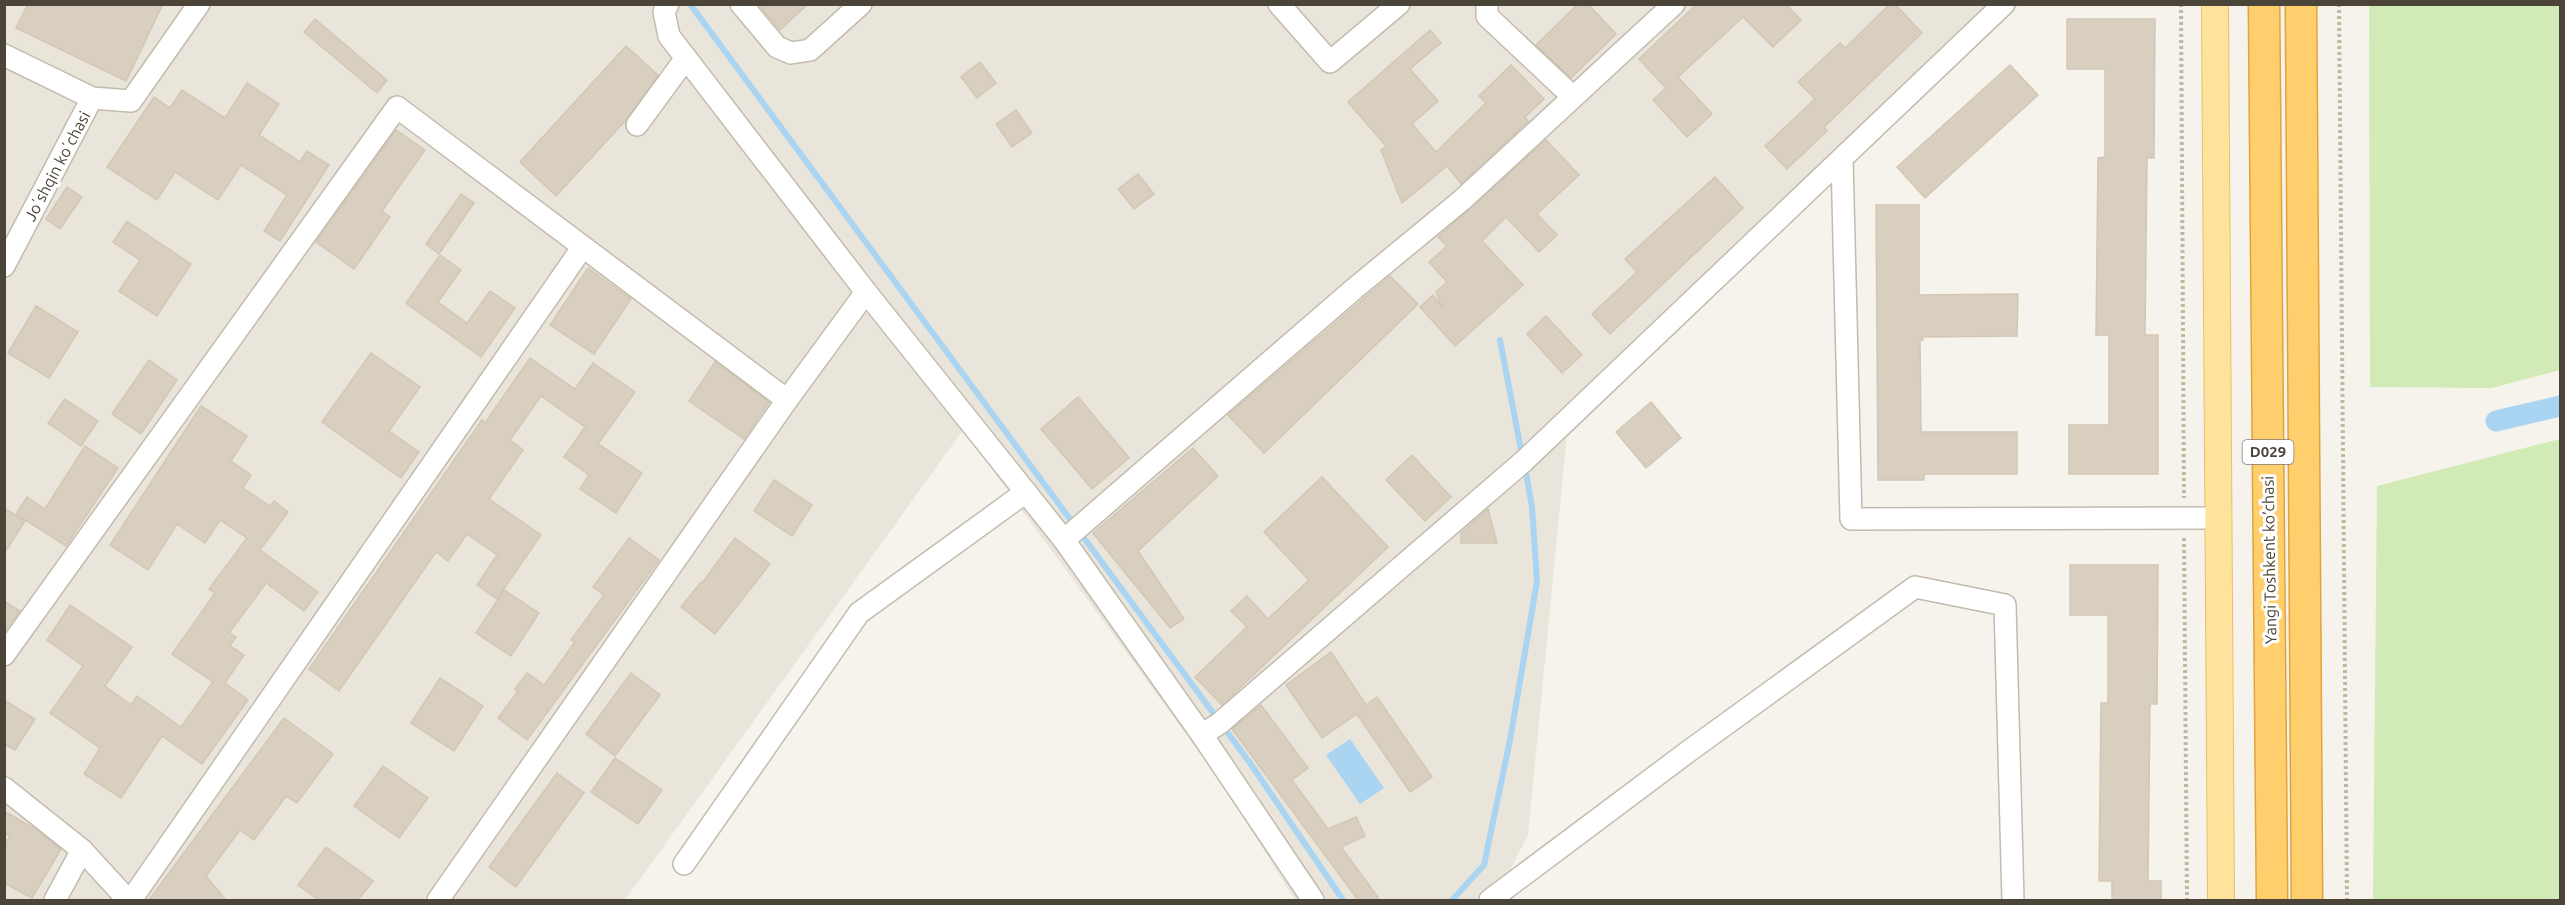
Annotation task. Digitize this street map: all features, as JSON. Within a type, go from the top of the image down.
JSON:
[{"type":"highway","name":"Yangi Toshkent ko‘chasi","points":[[2264,4],[2272,900]]},
{"type":"highway","name":"Yangi Toshkent ko‘chasi","points":[[2301,4],[2307,900]]},
{"type":"main road","points":[[2215,4],[2221,900]]},
{"type":"street","points":[[4,55],[92,98],[131,100],[199,4]]},
{"type":"street","points":[[741,4],[777,47],[791,53],[810,51],[861,4]]},
{"type":"street","points":[[1279,4],[1330,62],[1399,4]]},
{"type":"street","points":[[1487,4],[1487,16],[1573,97]]},
{"type":"street","points":[[1073,532],[1354,289],[1462,200],[1674,4]]},
{"type":"street","points":[[1202,735],[1220,723],[1524,461],[2004,4]]},
{"type":"street","points":[[666,8],[669,36],[866,292],[1026,492],[1073,532],[1202,735],[1313,900]]},
{"type":"street","points":[[637,125],[687,58]]},
{"type":"street","name":"Joʼshqin koʼchasi","points":[[4,266],[92,98]]},
{"type":"street","points":[[4,655],[397,107],[787,400]]},
{"type":"street","points":[[1842,159],[1851,519],[2218,518]]},
{"type":"street","points":[[4,788],[82,850],[129,900],[582,248]]},
{"type":"street","points":[[438,900],[787,400],[866,292]]},
{"type":"street","points":[[684,864],[859,613],[1026,492]]},
{"type":"street","points":[[1490,900],[1689,751],[1915,587],[2005,605],[2013,900]]},
{"type":"street","points":[[55,900],[82,850]]},
{"type":"path","points":[[2181,4],[2184,506]]},
{"type":"path","points":[[2339,4],[2347,900]]},
{"type":"path","points":[[2184,530],[2187,900]]},
{"type":"shaded area","points":[[5,5],[2019,5],[1567,434],[1528,835],[1497,895],[1491,900],[1295,900],[1220,780],[963,430],[625,900],[5,900]]},
{"type":"green space","points":[[2369,5],[2560,5],[2560,370],[2492,388],[2370,387]]},
{"type":"green space","points":[[2560,439],[2560,900],[2373,900],[2377,486]]},
{"type":"water","points":[[1350,739],[1384,788],[1360,804],[1326,755]]},
{"type":"building","points":[[28,4],[163,4],[126,81],[16,28]]},
{"type":"building","points":[[758,4],[808,4],[780,30]]},
{"type":"building","points":[[1578,4],[1588,4],[1616,34],[1571,78],[1536,45]]},
{"type":"building","points":[[1697,4],[1786,4],[1801,20],[1773,47],[1743,17],[1678,77],[1712,114],[1687,137],[1653,100],[1666,88],[1639,59]]},
{"type":"building","points":[[1890,4],[1895,4],[1922,33],[1824,127],[1827,131],[1787,169],[1765,146],[1815,99],[1798,82],[1840,43],[1845,48]]},
{"type":"building","points":[[315,19],[387,80],[377,93],[304,32]]},
{"type":"building","points":[[2067,19],[2155,19],[2154,158],[2147,158],[2145,335],[2158,335],[2158,474],[2069,474],[2069,425],[2109,425],[2109,335],[2096,335],[2098,158],[2105,157],[2105,69],[2067,69]]},
{"type":"building","points":[[1430,30],[1441,43],[1410,69],[1438,101],[1412,124],[1436,152],[1486,103],[1479,96],[1511,65],[1544,99],[1525,117],[1528,121],[1461,184],[1447,166],[1402,203],[1381,150],[1386,146],[1348,102]]},
{"type":"building","points":[[626,46],[658,75],[626,120],[556,196],[520,162]]},
{"type":"building","points":[[980,62],[996,83],[977,98],[961,77]]},
{"type":"building","points":[[2010,65],[2038,95],[1925,198],[1897,167]]},
{"type":"building","points":[[247,83],[279,104],[259,135],[300,162],[307,151],[329,165],[280,241],[264,231],[287,195],[241,165],[218,200],[175,172],[157,200],[107,167],[154,97],[170,108],[182,90],[225,118]]},
{"type":"building","points":[[1016,110],[1032,133],[1012,147],[996,124]]},
{"type":"building","points":[[396,130],[425,150],[382,211],[390,217],[354,269],[316,242]]},
{"type":"building","points":[[1546,140],[1579,175],[1537,214],[1557,235],[1539,252],[1506,217],[1482,241],[1523,285],[1455,346],[1420,307],[1433,295],[1442,307],[1436,292],[1447,282],[1429,262],[1447,246],[1438,237]]},
{"type":"building","points":[[1138,174],[1154,194],[1134,209],[1118,189]]},
{"type":"building","points":[[1715,177],[1743,208],[1610,334],[1592,314],[1637,272],[1625,259]]},
{"type":"building","points":[[67,187],[82,197],[60,229],[46,219]]},
{"type":"building","points":[[461,194],[474,203],[439,254],[426,244]]},
{"type":"building","points":[[1876,205],[1919,205],[1919,295],[2018,294],[2017,336],[1923,337],[1923,340],[1920,340],[1921,432],[2017,432],[2017,474],[1924,474],[1924,480],[1878,480]]},
{"type":"building","points":[[127,221],[191,264],[157,316],[119,291],[140,260],[113,242]]},
{"type":"building","points":[[440,255],[461,270],[438,302],[467,323],[490,291],[515,308],[481,357],[406,303]]},
{"type":"building","points":[[588,268],[631,299],[594,354],[550,325]]},
{"type":"building","points":[[1390,276],[1418,304],[1264,453],[1228,415]]},
{"type":"building","points":[[36,306],[78,332],[49,378],[8,353]]},
{"type":"building","points":[[1546,316],[1582,355],[1562,373],[1527,334]]},
{"type":"building","points":[[371,353],[420,387],[389,431],[419,452],[401,478],[322,422]]},
{"type":"building","points":[[530,358],[575,389],[593,363],[635,392],[598,444],[642,473],[616,513],[580,489],[589,475],[564,457],[585,427],[541,396],[510,440],[523,450],[489,499],[541,535],[497,599],[477,585],[497,555],[467,534],[448,561],[436,552],[339,691],[309,669],[482,420],[485,423]]},
{"type":"building","points":[[149,360],[177,380],[141,434],[112,414]]},
{"type":"building","points":[[715,362],[769,402],[744,439],[689,401]]},
{"type":"building","points":[[1078,397],[1129,458],[1092,489],[1041,429]]},
{"type":"building","points":[[65,399],[98,421],[81,446],[48,423]]},
{"type":"building","points":[[1651,402],[1681,438],[1646,468],[1616,432]]},
{"type":"building","points":[[201,406],[247,436],[231,461],[251,475],[243,488],[270,506],[274,501],[288,512],[260,550],[318,592],[304,611],[266,583],[229,633],[236,637],[230,646],[244,655],[225,683],[248,700],[202,764],[162,736],[121,798],[84,774],[100,748],[50,713],[83,666],[47,640],[70,605],[132,647],[105,686],[131,705],[137,696],[181,727],[213,682],[172,654],[215,593],[209,589],[247,538],[220,520],[205,543],[177,524],[148,570],[110,545]]},
{"type":"building","points":[[85,446],[118,468],[66,546],[16,514],[27,497],[45,509]]},
{"type":"building","points":[[1193,448],[1218,476],[1138,551],[1184,619],[1170,628],[1093,533]]},
{"type":"building","points":[[1412,455],[1451,497],[1425,521],[1386,480]]},
{"type":"building","points":[[1322,477],[1388,547],[1222,705],[1195,677],[1247,627],[1231,611],[1247,596],[1268,619],[1309,580],[1264,532]]},
{"type":"building","points":[[774,480],[812,505],[792,536],[754,511]]},
{"type":"building","points":[[4,508],[25,521],[4,554]]},
{"type":"building","points":[[1488,509],[1497,543],[1461,543],[1461,533]]},
{"type":"building","points":[[629,538],[659,560],[527,740],[498,718],[518,691],[515,689],[527,673],[544,685],[575,642],[571,640],[604,595],[593,587]]},
{"type":"building","points":[[735,538],[770,564],[715,634],[681,607]]},
{"type":"building","points":[[2070,565],[2158,565],[2157,704],[2150,704],[2148,881],[2161,881],[2161,900],[2112,900],[2112,881],[2099,881],[2101,703],[2108,703],[2108,615],[2070,615]]},
{"type":"building","points":[[504,590],[539,613],[511,656],[476,633]]},
{"type":"building","points":[[4,601],[20,611],[4,632]]},
{"type":"building","points":[[1331,652],[1366,705],[1377,697],[1432,777],[1410,792],[1357,714],[1322,738],[1286,685]]},
{"type":"building","points":[[631,673],[660,695],[615,756],[586,734]]},
{"type":"building","points":[[440,678],[483,706],[454,751],[411,723]]},
{"type":"building","points":[[4,700],[35,719],[15,750],[4,744]]},
{"type":"building","points":[[1261,705],[1308,768],[1292,780],[1328,829],[1356,817],[1365,836],[1341,847],[1380,900],[1358,900],[1232,729]]},
{"type":"building","points":[[284,718],[333,754],[297,803],[286,796],[254,840],[240,830],[206,876],[226,900],[149,900]]},
{"type":"building","points":[[615,758],[662,790],[638,824],[591,792]]},
{"type":"building","points":[[383,766],[428,798],[399,838],[354,806]]},
{"type":"building","points":[[557,773],[584,793],[516,887],[489,867]]},
{"type":"building","points":[[4,811],[35,829],[61,849],[32,898],[4,883],[4,846],[10,836],[4,833]]},
{"type":"building","points":[[326,847],[373,881],[358,900],[319,900],[298,885]]},
{"type":"waterway","points":[[690,4],[1250,763],[1343,900]]},
{"type":"waterway","points":[[1500,340],[1522,455]]},
{"type":"waterway","points":[[2496,421],[2560,406]]},
{"type":"waterway","points":[[1452,900],[1484,865],[1510,740],[1537,581],[1532,507],[1525,467]]}]
